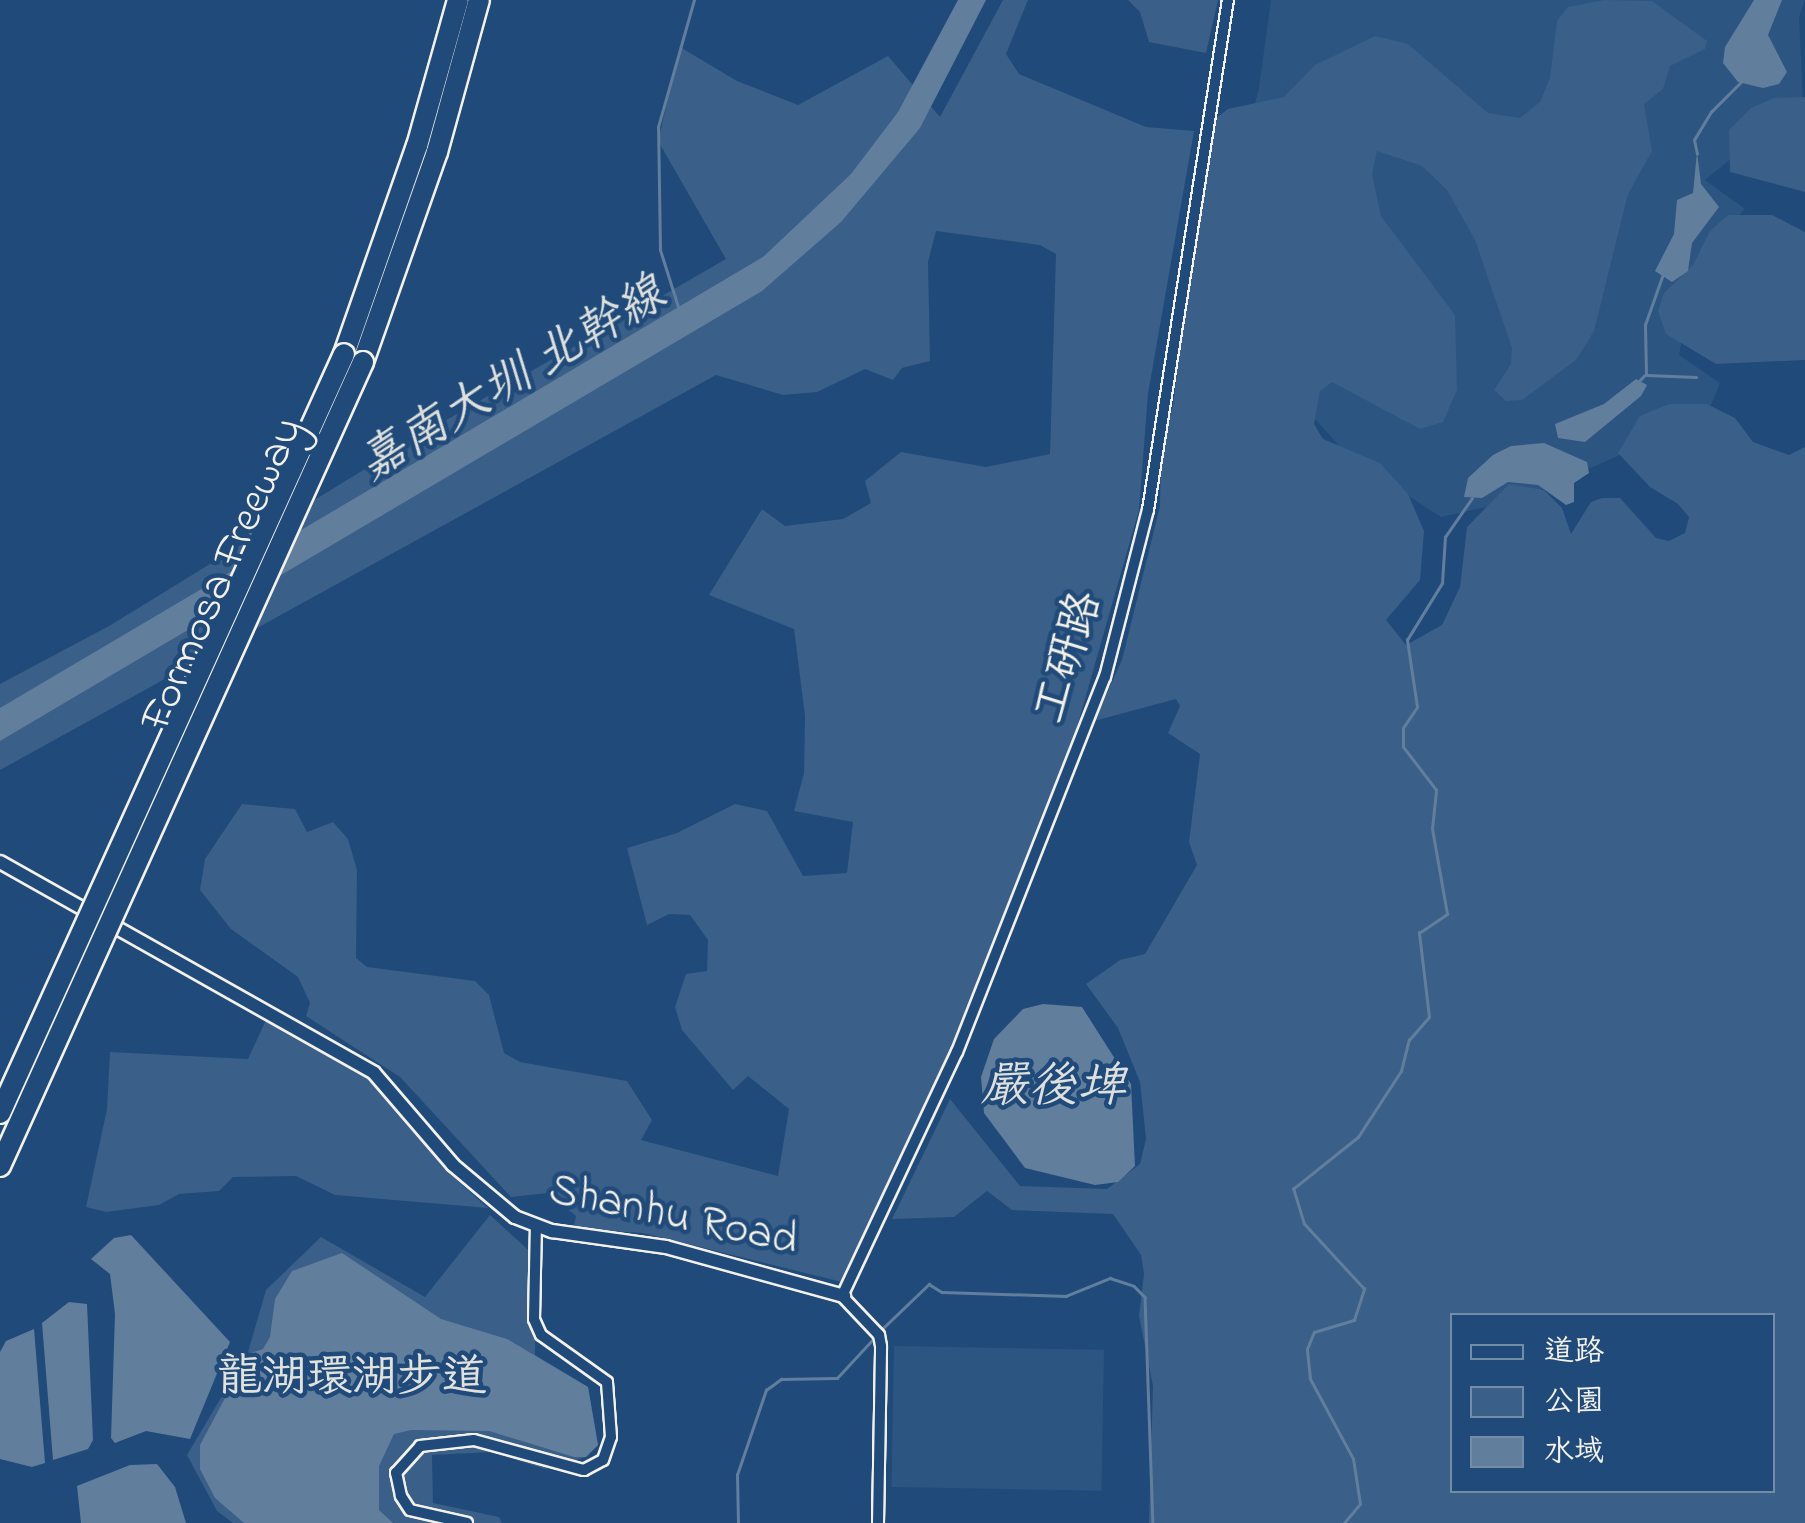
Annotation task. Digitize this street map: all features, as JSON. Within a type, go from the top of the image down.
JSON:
[{"type":"highway","name":"Formosa Freeway","points":[[0,1113],[353,358],[458,0]]},
{"type":"highway","name":"Formosa Freeway","points":[[0,1166],[353,358],[437,152],[479,0]]},
{"type":"street","name":"工研路","points":[[844,1296],[957,1052],[1105,677],[1148,510],[1228,0]]},
{"type":"street","name":"Shanhu Road","points":[[0,862],[374,1072],[468,1180],[536,1226],[666,1247],[844,1296],[881,1346],[878,1523]]},
{"type":"street","points":[[467,1523],[410,1510],[396,1473],[420,1446],[474,1440],[584,1470],[603,1460],[611,1438],[607,1382],[541,1335],[534,1319],[536,1226]]},
{"type":"shaded area","points":[[1271,0],[1805,0],[1799,17],[1803,100],[1705,180],[1745,209],[1698,255],[1679,355],[1720,383],[1706,417],[1518,500],[1441,517],[1350,458],[1300,402],[1237,170],[1259,88]]},
{"type":"shaded area","points":[[894,1346],[1104,1350],[1102,1491],[892,1487]]},
{"type":"green space","points":[[1003,0],[1028,0],[1006,54],[1019,74],[1146,127],[1194,131],[1148,394],[1139,510],[1065,769],[954,1047],[842,1282],[643,1233],[573,1229],[576,1216],[548,1193],[511,1197],[400,1077],[306,1016],[310,1003],[298,977],[231,929],[200,890],[205,859],[242,804],[295,809],[307,832],[333,822],[348,839],[357,870],[356,958],[367,967],[475,981],[489,995],[504,1053],[520,1062],[627,1081],[652,1120],[641,1140],[778,1176],[789,1109],[748,1076],[733,1090],[682,1030],[675,1007],[686,974],[707,971],[708,940],[690,915],[669,914],[647,925],[627,848],[677,833],[735,804],[767,811],[803,876],[847,873],[853,822],[794,811],[804,773],[805,716],[794,629],[709,595],[762,509],[785,526],[843,519],[871,503],[865,481],[901,452],[986,467],[1050,454],[1056,254],[1040,245],[936,231],[928,262],[930,361],[902,368],[893,380],[865,369],[817,392],[783,395],[716,375],[0,770],[0,684],[109,626],[422,434],[726,259],[658,141],[680,47],[737,81],[798,105],[888,56],[940,117]]},
{"type":"green space","points":[[1128,0],[1218,0],[1206,53],[1149,42],[1140,12]]},
{"type":"green space","points":[[1604,0],[1652,1],[1707,41],[1705,49],[1670,66],[1663,89],[1644,104],[1652,151],[1628,194],[1594,331],[1576,360],[1522,400],[1506,401],[1494,390],[1511,364],[1512,348],[1475,240],[1447,190],[1422,166],[1377,151],[1372,174],[1381,216],[1455,315],[1457,390],[1443,422],[1420,429],[1332,382],[1320,391],[1314,424],[1323,439],[1380,463],[1408,494],[1424,531],[1420,580],[1386,620],[1406,645],[1442,625],[1460,587],[1467,527],[1509,484],[1544,490],[1562,508],[1571,534],[1591,502],[1602,498],[1620,498],[1656,538],[1669,541],[1685,533],[1689,517],[1678,504],[1650,487],[1618,453],[1640,416],[1669,404],[1707,404],[1735,418],[1753,442],[1789,455],[1805,447],[1805,1523],[1149,1523],[1153,1386],[1139,1316],[1144,1274],[1141,1255],[1113,1214],[1012,1210],[987,1191],[954,1217],[892,1219],[950,1099],[1020,1186],[1107,1189],[1140,1164],[1146,1139],[1140,1082],[1118,1028],[1086,984],[1120,960],[1145,954],[1197,865],[1189,842],[1200,754],[1168,733],[1180,706],[1176,699],[1094,721],[1122,660],[1160,506],[1161,441],[1173,406],[1199,179],[1215,119],[1228,109],[1284,97],[1315,65],[1375,36],[1408,44],[1488,113],[1520,118],[1540,102],[1550,78],[1557,21],[1568,7]]},
{"type":"green space","points":[[1805,97],[1805,192],[1730,172],[1729,130],[1751,108],[1774,98]]},
{"type":"green space","points":[[1728,215],[1772,215],[1805,232],[1805,360],[1716,364],[1666,334],[1658,311],[1664,293],[1693,265],[1710,231]]},
{"type":"green space","points":[[266,1020],[377,1083],[451,1175],[488,1208],[335,1195],[296,1176],[233,1177],[219,1191],[179,1194],[159,1205],[106,1212],[86,1207],[107,1109],[110,1052],[248,1059]]},
{"type":"green space","name":"龍湖環湖步道","points":[[490,1215],[536,1257],[535,1355],[588,1387],[598,1445],[586,1457],[545,1469],[492,1452],[432,1455],[433,1503],[499,1517],[502,1523],[233,1523],[217,1511],[187,1455],[248,1352],[266,1290],[321,1237],[425,1297]]},
{"type":"water","points":[[958,0],[986,0],[920,128],[841,222],[762,291],[0,741],[0,708],[763,257],[851,174],[898,112]]},
{"type":"water","points":[[1754,0],[1782,0],[1768,35],[1787,72],[1779,84],[1763,88],[1738,82],[1723,63],[1725,47]]},
{"type":"water","points":[[1697,152],[1701,184],[1719,207],[1692,243],[1688,271],[1672,282],[1655,271],[1674,234],[1677,200],[1693,193]]},
{"type":"water","points":[[1636,379],[1647,385],[1641,396],[1585,442],[1558,438],[1555,424],[1604,404]]},
{"type":"water","points":[[1544,443],[1587,462],[1589,473],[1574,483],[1574,502],[1566,505],[1538,485],[1508,482],[1482,498],[1464,497],[1468,478],[1493,455],[1511,446]]},
{"type":"water","name":"嚴後埤","points":[[1043,1004],[1082,1007],[1131,1084],[1135,1166],[1118,1182],[1095,1185],[1025,1168],[984,1113],[981,1077],[994,1039],[1023,1009]]},
{"type":"water","points":[[131,1235],[230,1342],[190,1439],[146,1431],[115,1443],[111,1438],[115,1314],[110,1274],[91,1259],[114,1238]]},
{"type":"water","name":"龍湖環湖步道","points":[[342,1253],[441,1319],[507,1339],[588,1387],[598,1445],[586,1457],[574,1457],[489,1431],[411,1430],[394,1434],[379,1466],[379,1510],[393,1523],[244,1523],[215,1498],[200,1469],[200,1445],[233,1383],[239,1357],[263,1349],[270,1337],[275,1299],[292,1271]]},
{"type":"water","points":[[69,1302],[87,1304],[93,1440],[88,1449],[53,1460],[42,1323]]},
{"type":"water","points":[[34,1329],[45,1463],[32,1467],[0,1459],[0,1352],[6,1341]]},
{"type":"water","points":[[157,1464],[175,1487],[186,1523],[81,1523],[77,1486],[130,1465]]},
{"type":"waterway","name":"嘉南大圳 北幹線","points":[[679,310],[660,250],[658,127],[694,0]]},
{"type":"waterway","points":[[1697,154],[1694,140],[1711,112],[1743,80]]},
{"type":"waterway","points":[[1640,380],[1646,374],[1645,325],[1663,274]]},
{"type":"waterway","points":[[1647,375],[1696,377]]},
{"type":"waterway","points":[[1344,1523],[1360,1504],[1353,1459],[1310,1379],[1307,1349],[1314,1332],[1354,1320],[1364,1289],[1304,1224],[1293,1189],[1358,1137],[1401,1071],[1409,1040],[1429,1017],[1419,933],[1447,914],[1432,829],[1436,790],[1403,747],[1403,728],[1417,707],[1407,640],[1442,583],[1445,537],[1472,498]]},
{"type":"waterway","points":[[880,1331],[929,1284],[942,1292],[1066,1296],[1110,1278],[1134,1286],[1145,1297],[1153,1523]]},
{"type":"waterway","points":[[738,1523],[737,1475],[766,1390],[781,1379],[837,1378],[875,1337]]}]
